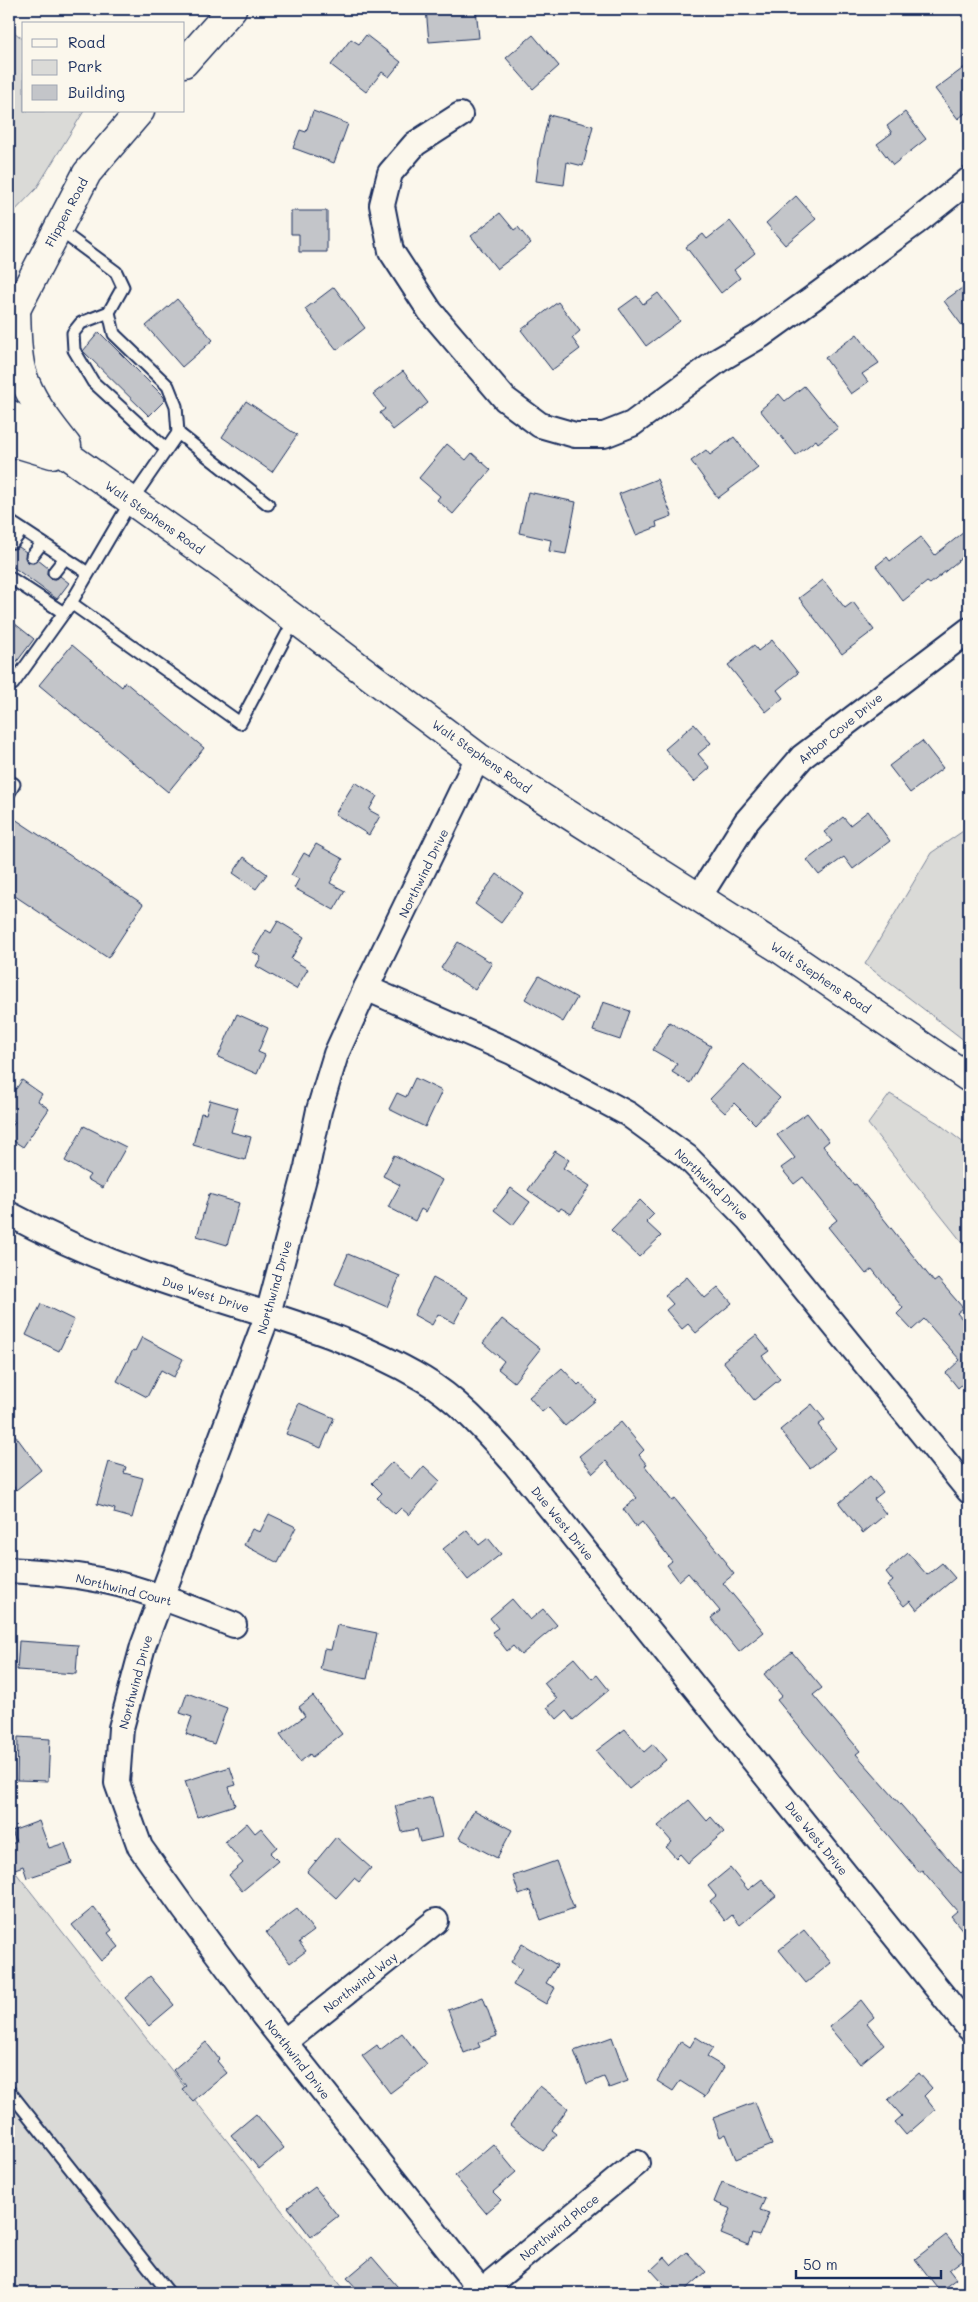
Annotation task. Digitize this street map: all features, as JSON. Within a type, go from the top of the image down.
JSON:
[{"type":"street","points":[[185,62],[232,9]]},
{"type":"street","name":"Flippen Road","points":[[12,317],[56,228],[93,164],[139,112]]},
{"type":"street","points":[[460,115],[415,144],[390,173],[382,205],[391,251],[430,311],[504,399],[540,424],[574,435],[604,435],[632,424],[719,360],[760,336],[806,303],[915,223],[969,180]]},
{"type":"street","points":[[12,317],[22,374],[31,395],[50,424],[80,463]]},
{"type":"street","name":"Walt Stephens Road","points":[[9,414],[80,463],[295,619],[478,757],[780,949],[969,1078]]},
{"type":"street","points":[[9,445],[19,444],[80,463]]},
{"type":"street","name":"Arbor Cove Drive","points":[[699,897],[746,822],[802,757],[969,630]]},
{"type":"street","name":"Northwind Drive","points":[[478,757],[336,1054],[319,1110],[308,1167],[268,1314],[143,1646],[121,1728],[117,1784],[140,1847],[284,2042],[482,2292]]},
{"type":"street","name":"Northwind Drive","points":[[366,988],[512,1052],[628,1114],[686,1157],[748,1219],[969,1491]]},
{"type":"street","name":"Due West Drive","points":[[9,1214],[59,1241],[144,1274],[344,1339],[424,1380],[474,1419],[521,1471],[969,2028]]},
{"type":"street","name":"Northwind Court","points":[[9,1570],[47,1572],[91,1578],[161,1597],[234,1625]]},
{"type":"street","name":"Northwind Way","points":[[284,2042],[436,1922]]},
{"type":"street","name":"Northwind Place","points":[[482,2292],[637,2163]]},
{"type":"lane","points":[[56,228],[116,272],[123,287],[109,312],[81,323],[73,333],[74,350],[92,382],[166,449]]},
{"type":"lane","points":[[9,681],[13,684],[71,603],[131,501],[178,433],[176,406],[168,386],[114,334],[109,312]]},
{"type":"lane","points":[[178,433],[268,504]]},
{"type":"lane","points":[[9,521],[88,573]]},
{"type":"lane","points":[[13,542],[22,530]]},
{"type":"lane","points":[[32,556],[42,543]]},
{"type":"lane","points":[[54,572],[65,558]]},
{"type":"lane","points":[[15,576],[39,591],[64,613]]},
{"type":"lane","points":[[71,603],[240,723],[295,619]]},
{"type":"lane","points":[[9,781],[14,784],[9,793]]},
{"type":"lane","points":[[9,2092],[169,2293]]},
{"type":"green space","points":[[9,28],[22,38],[22,112],[83,112],[36,189],[9,217]]},
{"type":"green space","points":[[969,827],[969,1044],[865,964],[931,853]]},
{"type":"green space","points":[[890,1094],[938,1123],[969,1147],[969,1251],[868,1124]]},
{"type":"green space","points":[[9,1864],[347,2293],[9,2293]]},
{"type":"building","points":[[426,9],[476,9],[479,38],[429,42]]},
{"type":"building","points":[[366,35],[401,62],[389,77],[382,72],[366,92],[331,65],[351,39],[359,44]]},
{"type":"building","points":[[533,35],[559,66],[533,89],[506,58]]},
{"type":"building","points":[[969,64],[969,110],[958,119],[935,89]]},
{"type":"building","points":[[313,111],[348,124],[334,163],[293,148],[300,130],[306,132]]},
{"type":"building","points":[[905,112],[926,139],[893,165],[877,144],[892,133],[887,126]]},
{"type":"building","points":[[549,115],[593,126],[583,166],[567,162],[564,185],[536,181],[540,152]]},
{"type":"building","points":[[796,196],[816,219],[785,245],[766,223]]},
{"type":"building","points":[[291,211],[327,211],[327,252],[299,252],[299,234],[291,234]]},
{"type":"building","points":[[500,213],[514,230],[518,227],[531,243],[497,269],[471,236]]},
{"type":"building","points":[[730,221],[755,253],[734,270],[740,278],[721,293],[686,247],[703,234],[707,239]]},
{"type":"building","points":[[969,283],[969,335],[944,301]]},
{"type":"building","points":[[334,287],[365,328],[337,350],[305,309]]},
{"type":"building","points":[[658,293],[680,321],[646,346],[619,309],[637,296],[643,304]]},
{"type":"building","points":[[177,299],[213,340],[182,367],[146,326]]},
{"type":"building","points":[[558,302],[580,331],[572,338],[580,349],[552,370],[521,330]]},
{"type":"building","points":[[99,332],[164,397],[165,400],[149,416],[83,351]]},
{"type":"building","points":[[857,334],[879,363],[862,374],[868,382],[851,394],[825,358]]},
{"type":"building","points":[[403,371],[428,403],[393,430],[380,413],[385,409],[373,394]]},
{"type":"building","points":[[804,386],[838,428],[818,443],[816,440],[796,455],[760,410],[779,394],[785,401]]},
{"type":"building","points":[[246,401],[297,435],[272,472],[222,437]]},
{"type":"building","points":[[734,437],[758,468],[718,498],[691,461],[706,450],[710,455]]},
{"type":"building","points":[[447,444],[466,460],[472,453],[491,470],[453,514],[437,500],[440,496],[419,478]]},
{"type":"building","points":[[657,479],[672,516],[656,522],[657,527],[636,535],[619,494]]},
{"type":"building","points":[[528,492],[576,502],[566,554],[549,551],[551,540],[519,533]]},
{"type":"building","points":[[969,528],[969,552],[930,584],[927,582],[903,601],[876,566],[887,557],[890,561],[921,537],[935,555]]},
{"type":"building","points":[[19,547],[26,552],[25,558],[28,562],[34,563],[38,560],[48,568],[47,574],[50,578],[56,579],[60,576],[69,583],[57,599],[9,564],[9,548]]},
{"type":"building","points":[[823,580],[845,608],[853,602],[874,630],[842,654],[799,598]]},
{"type":"building","points":[[9,619],[34,639],[9,672]]},
{"type":"building","points":[[772,640],[798,673],[777,690],[783,698],[766,712],[728,665],[754,645],[758,651]]},
{"type":"building","points":[[72,645],[122,687],[125,682],[204,748],[168,792],[39,685]]},
{"type":"building","points":[[694,724],[711,743],[698,754],[710,768],[694,782],[665,749]]},
{"type":"building","points":[[922,741],[943,768],[910,793],[889,766]]},
{"type":"building","points":[[355,782],[377,796],[369,810],[380,816],[369,835],[335,814]]},
{"type":"building","points":[[868,811],[890,841],[853,869],[844,857],[819,875],[807,860],[832,841],[824,832],[843,817],[850,825]]},
{"type":"building","points":[[9,815],[143,904],[108,958],[9,892]]},
{"type":"building","points":[[316,844],[343,859],[330,883],[345,891],[334,910],[294,888],[299,879],[291,875],[304,853],[309,856]]},
{"type":"building","points":[[244,857],[267,874],[256,889],[233,873]]},
{"type":"building","points":[[497,874],[523,893],[501,923],[475,904]]},
{"type":"building","points":[[278,921],[304,937],[291,959],[308,969],[296,989],[256,966],[261,957],[253,952],[266,930],[271,933]]},
{"type":"building","points":[[458,942],[492,963],[475,990],[441,968]]},
{"type":"building","points":[[539,976],[577,998],[563,1022],[525,999]]},
{"type":"building","points":[[603,1002],[630,1011],[620,1040],[593,1031]]},
{"type":"building","points":[[237,1014],[268,1028],[258,1052],[265,1055],[257,1074],[218,1057]]},
{"type":"building","points":[[669,1022],[711,1046],[690,1083],[672,1072],[677,1064],[653,1050]]},
{"type":"building","points":[[744,1064],[780,1098],[755,1124],[734,1103],[725,1113],[710,1099]]},
{"type":"building","points":[[415,1078],[442,1091],[425,1127],[389,1109],[397,1093],[406,1097]]},
{"type":"building","points":[[22,1080],[42,1094],[38,1101],[49,1109],[23,1147],[9,1138],[9,1131],[15,1122],[9,1118],[9,1084],[16,1089]]},
{"type":"building","points":[[210,1100],[238,1108],[231,1132],[251,1137],[245,1160],[193,1145],[201,1113],[206,1114]]},
{"type":"building","points":[[807,1113],[829,1141],[823,1146],[845,1174],[854,1185],[856,1184],[934,1282],[938,1279],[963,1308],[957,1313],[969,1327],[969,1378],[958,1388],[946,1373],[960,1360],[924,1319],[912,1330],[897,1314],[903,1308],[872,1269],[866,1274],[828,1227],[837,1220],[803,1177],[794,1184],[781,1168],[795,1158],[777,1135]]},
{"type":"building","points":[[84,1126],[126,1147],[103,1188],[87,1179],[90,1175],[65,1161]]},
{"type":"building","points":[[555,1151],[569,1160],[563,1168],[590,1186],[571,1214],[561,1208],[559,1211],[528,1190]]},
{"type":"building","points":[[394,1155],[442,1180],[426,1212],[421,1209],[415,1221],[388,1207],[400,1185],[383,1176]]},
{"type":"building","points":[[511,1188],[530,1202],[513,1225],[494,1210]]},
{"type":"building","points":[[209,1194],[239,1203],[227,1245],[197,1236]]},
{"type":"building","points":[[640,1200],[654,1214],[646,1222],[661,1236],[639,1257],[611,1230]]},
{"type":"building","points":[[348,1254],[400,1276],[387,1307],[335,1284]]},
{"type":"building","points":[[687,1277],[705,1298],[718,1287],[732,1303],[696,1333],[688,1324],[682,1329],[666,1310],[673,1304],[665,1295]]},
{"type":"building","points":[[433,1278],[468,1297],[454,1323],[438,1314],[432,1325],[414,1315]]},
{"type":"building","points":[[41,1304],[74,1320],[59,1351],[26,1335]]},
{"type":"building","points":[[502,1319],[540,1349],[514,1382],[498,1369],[504,1361],[483,1343]]},
{"type":"building","points":[[756,1335],[769,1351],[762,1356],[780,1379],[754,1400],[723,1361]]},
{"type":"building","points":[[142,1337],[183,1359],[174,1377],[161,1370],[147,1397],[117,1381]]},
{"type":"building","points":[[562,1368],[596,1400],[565,1426],[548,1407],[542,1412],[529,1397]]},
{"type":"building","points":[[299,1403],[334,1418],[321,1448],[286,1434]]},
{"type":"building","points":[[812,1404],[825,1420],[818,1425],[836,1448],[810,1468],[780,1430]]},
{"type":"building","points":[[621,1422],[644,1450],[639,1455],[647,1465],[645,1466],[672,1501],[675,1499],[727,1563],[734,1574],[723,1583],[764,1632],[739,1652],[711,1618],[720,1611],[688,1573],[679,1581],[667,1565],[672,1561],[642,1522],[636,1527],[623,1509],[637,1498],[606,1461],[593,1473],[579,1456]]},
{"type":"building","points":[[9,1427],[41,1470],[16,1490],[9,1480]]},
{"type":"building","points":[[109,1462],[126,1467],[124,1473],[143,1478],[132,1518],[114,1513],[115,1509],[97,1504]]},
{"type":"building","points":[[392,1462],[412,1480],[424,1466],[440,1481],[409,1515],[401,1508],[395,1514],[377,1498],[382,1493],[372,1483]]},
{"type":"building","points":[[870,1476],[883,1492],[874,1499],[886,1514],[863,1533],[839,1503]]},
{"type":"building","points":[[269,1514],[296,1527],[278,1563],[244,1545],[252,1529],[260,1532]]},
{"type":"building","points":[[467,1530],[479,1545],[488,1538],[501,1554],[468,1580],[443,1549]]},
{"type":"building","points":[[908,1553],[927,1575],[942,1563],[955,1578],[917,1610],[910,1601],[904,1606],[887,1586],[893,1581],[886,1572]]},
{"type":"building","points":[[512,1599],[530,1620],[543,1609],[557,1625],[521,1655],[513,1646],[507,1651],[492,1632],[498,1628],[490,1618]]},
{"type":"building","points":[[337,1625],[377,1633],[367,1679],[320,1669],[324,1649],[331,1650]]},
{"type":"building","points":[[19,1641],[78,1645],[76,1674],[17,1670]]},
{"type":"building","points":[[792,1652],[822,1688],[813,1695],[860,1751],[856,1754],[961,1873],[969,1866],[969,1938],[951,1916],[957,1911],[922,1870],[919,1872],[777,1700],[782,1696],[764,1674]]},
{"type":"building","points":[[574,1658],[592,1679],[597,1675],[609,1690],[573,1720],[566,1711],[557,1719],[547,1707],[557,1699],[544,1683]]},
{"type":"building","points":[[187,1693],[227,1708],[214,1744],[186,1734],[192,1717],[180,1713]]},
{"type":"building","points":[[313,1696],[342,1734],[312,1757],[310,1754],[300,1762],[280,1734],[305,1716],[299,1707]]},
{"type":"building","points":[[625,1729],[644,1752],[653,1744],[666,1760],[629,1789],[596,1751]]},
{"type":"building","points":[[18,1737],[50,1739],[48,1781],[17,1780]]},
{"type":"building","points":[[230,1767],[236,1785],[229,1787],[235,1805],[197,1817],[185,1781]]},
{"type":"building","points":[[432,1797],[442,1837],[420,1842],[417,1829],[402,1832],[395,1806]]},
{"type":"building","points":[[689,1800],[707,1821],[711,1817],[724,1832],[688,1863],[680,1854],[676,1858],[666,1847],[672,1842],[658,1826]]},
{"type":"building","points":[[474,1810],[512,1830],[497,1858],[459,1838]]},
{"type":"building","points":[[39,1821],[49,1848],[65,1843],[72,1863],[27,1878],[23,1866],[15,1869],[9,1845],[16,1842],[12,1831]]},
{"type":"building","points":[[247,1823],[255,1833],[261,1828],[277,1847],[270,1853],[278,1861],[242,1891],[229,1875],[243,1863],[225,1842]]},
{"type":"building","points":[[336,1837],[371,1868],[359,1882],[354,1878],[336,1898],[307,1872]]},
{"type":"building","points":[[556,1861],[574,1908],[541,1920],[530,1891],[519,1895],[513,1876]]},
{"type":"building","points":[[730,1868],[748,1890],[762,1879],[776,1896],[740,1925],[732,1915],[725,1921],[710,1901],[716,1896],[708,1886]]},
{"type":"building","points":[[94,1907],[112,1930],[108,1933],[119,1947],[101,1961],[72,1925]]},
{"type":"building","points":[[297,1909],[314,1931],[299,1942],[306,1951],[290,1963],[266,1932]]},
{"type":"building","points":[[804,1930],[831,1963],[806,1983],[779,1950]]},
{"type":"building","points":[[522,1944],[557,1965],[546,1983],[555,1988],[546,2004],[513,1985],[522,1969],[511,1962]]},
{"type":"building","points":[[150,1976],[174,2005],[149,2026],[125,1998]]},
{"type":"building","points":[[483,1997],[497,2036],[478,2043],[480,2047],[464,2053],[448,2010]]},
{"type":"building","points":[[861,2000],[874,2017],[867,2023],[884,2044],[860,2064],[829,2027]]},
{"type":"building","points":[[402,2033],[427,2065],[390,2093],[362,2056],[377,2045],[380,2050]]},
{"type":"building","points":[[612,2037],[628,2081],[609,2088],[604,2077],[587,2084],[574,2051]]},
{"type":"building","points":[[696,2037],[713,2048],[707,2057],[724,2067],[705,2097],[680,2081],[673,2091],[657,2081],[681,2041],[690,2047]]},
{"type":"building","points":[[206,2042],[219,2059],[217,2061],[227,2073],[193,2101],[182,2089],[186,2086],[173,2070]]},
{"type":"building","points":[[919,2073],[932,2088],[924,2096],[935,2110],[906,2135],[895,2122],[902,2116],[888,2100]]},
{"type":"building","points":[[540,2086],[568,2108],[552,2130],[557,2134],[543,2151],[510,2125]]},
{"type":"building","points":[[755,2102],[772,2145],[736,2159],[726,2134],[720,2137],[713,2118]]},
{"type":"building","points":[[256,2114],[284,2148],[259,2169],[231,2135]]},
{"type":"building","points":[[493,2144],[516,2172],[493,2192],[501,2200],[486,2213],[455,2176]]},
{"type":"building","points":[[722,2182],[765,2199],[760,2210],[769,2213],[759,2236],[752,2234],[748,2245],[721,2234],[731,2209],[714,2202]]},
{"type":"building","points":[[315,2187],[338,2216],[311,2237],[288,2207]]},
{"type":"building","points":[[946,2235],[965,2258],[949,2270],[956,2279],[940,2291],[915,2259]]},
{"type":"building","points":[[687,2252],[706,2272],[682,2293],[672,2293],[651,2270],[665,2257],[672,2265]]},
{"type":"building","points":[[372,2257],[403,2293],[361,2293],[347,2278]]}]
